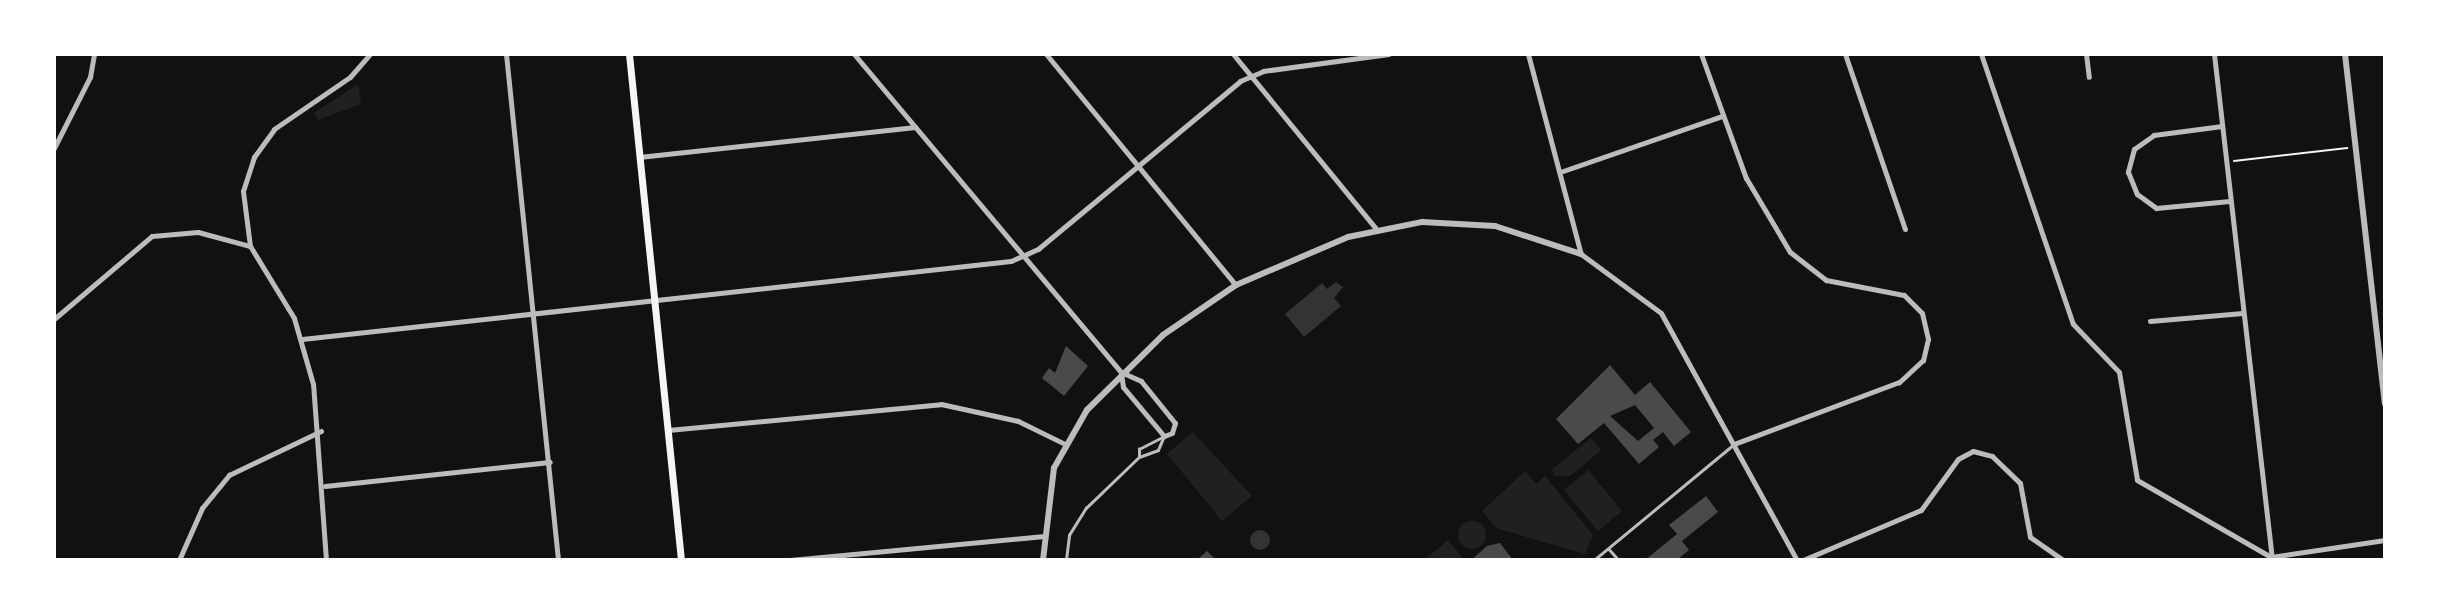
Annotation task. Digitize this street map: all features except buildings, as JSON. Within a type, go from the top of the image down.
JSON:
[{"type":"main road","points":[[629,54],[681,560]]},
{"type":"street","points":[[54,148],[90,77],[94,54]]},
{"type":"street","points":[[326,560],[321,431],[302,339],[283,294],[250,246],[243,191],[254,157],[274,129],[350,77],[370,54]]},
{"type":"street","points":[[506,54],[558,560]]},
{"type":"street","points":[[854,54],[1121,372],[1141,381],[1175,424],[1164,436],[1123,387],[1121,372]]},
{"type":"street","points":[[1046,54],[1236,285]]},
{"type":"street","points":[[1233,54],[1376,229]]},
{"type":"street","points":[[302,339],[1026,256],[1251,76],[1389,54]]},
{"type":"street","points":[[1528,54],[1563,171],[1581,254]]},
{"type":"street","points":[[1701,54],[1722,116],[1756,198],[1801,265],[1826,280],[1904,295],[1922,313],[1928,339],[1923,360],[1899,382],[1734,443]]},
{"type":"street","points":[[1845,54],[1905,229]]},
{"type":"street","points":[[1981,54],[2073,324],[2119,372],[2137,480],[2272,559],[2385,540]]},
{"type":"street","points":[[2086,54],[2088,77]]},
{"type":"street","points":[[2214,54],[2272,559]]},
{"type":"street","points":[[2345,54],[2382,351],[2385,404]]},
{"type":"street","points":[[1563,171],[1722,116]]},
{"type":"street","points":[[2222,126],[2154,135],[2134,149],[2128,172],[2137,194],[2156,208],[2230,201]]},
{"type":"street","points":[[639,157],[915,127]]},
{"type":"street","points":[[1043,560],[1042,536],[1049,486],[1065,444],[1121,372],[1236,285],[1376,229],[1470,222],[1519,231],[1581,254],[1661,313],[1797,560]]},
{"type":"street","points":[[54,318],[152,236],[198,232],[250,246]]},
{"type":"street","points":[[2150,321],[2243,313]]},
{"type":"street","points":[[668,430],[941,404],[988,412],[1065,444]]},
{"type":"street","points":[[178,560],[202,508],[229,475],[321,431]]},
{"type":"street","points":[[1803,560],[1921,510],[1958,459],[1973,451],[1992,456],[2020,483],[2030,537],[2063,560]]},
{"type":"street","points":[[325,486],[550,462]]},
{"type":"street","points":[[790,560],[1042,536]]},
{"type":"lane","points":[[1139,457],[1139,449],[1164,436]]},
{"type":"lane","points":[[1066,560],[1069,536],[1086,508],[1139,457],[1158,450],[1164,436]]},
{"type":"lane","points":[[1594,560],[1734,443]]},
{"type":"lane","points":[[1609,548],[1619,560]]},
{"type":"path","points":[[2226,162],[2356,147]]},
{"type":"shaded area","points":[[358,84],[361,104],[318,120],[314,113]]},
{"type":"shaded area","points":[[1336,282],[1343,287],[1334,298],[1341,306],[1304,337],[1285,314],[1322,283],[1327,289]]},
{"type":"shaded area","points":[[1193,432],[1252,496],[1222,521],[1167,454]]},
{"type":"shaded area","points":[[1591,438],[1601,450],[1570,476],[1554,476],[1552,469]]},
{"type":"shaded area","points":[[1588,470],[1622,511],[1598,531],[1564,490]]},
{"type":"shaded area","points":[[1525,471],[1536,484],[1545,476],[1593,535],[1585,554],[1496,528],[1482,511]]},
{"type":"shaded area","points":[[1472,521],[1482,525],[1486,535],[1482,545],[1472,549],[1462,545],[1458,535],[1462,525]]},
{"type":"shaded area","points":[[1260,530],[1267,533],[1270,540],[1267,547],[1260,550],[1253,547],[1250,540],[1253,533]]},
{"type":"shaded area","points":[[1448,540],[1463,559],[1424,560]]}]
